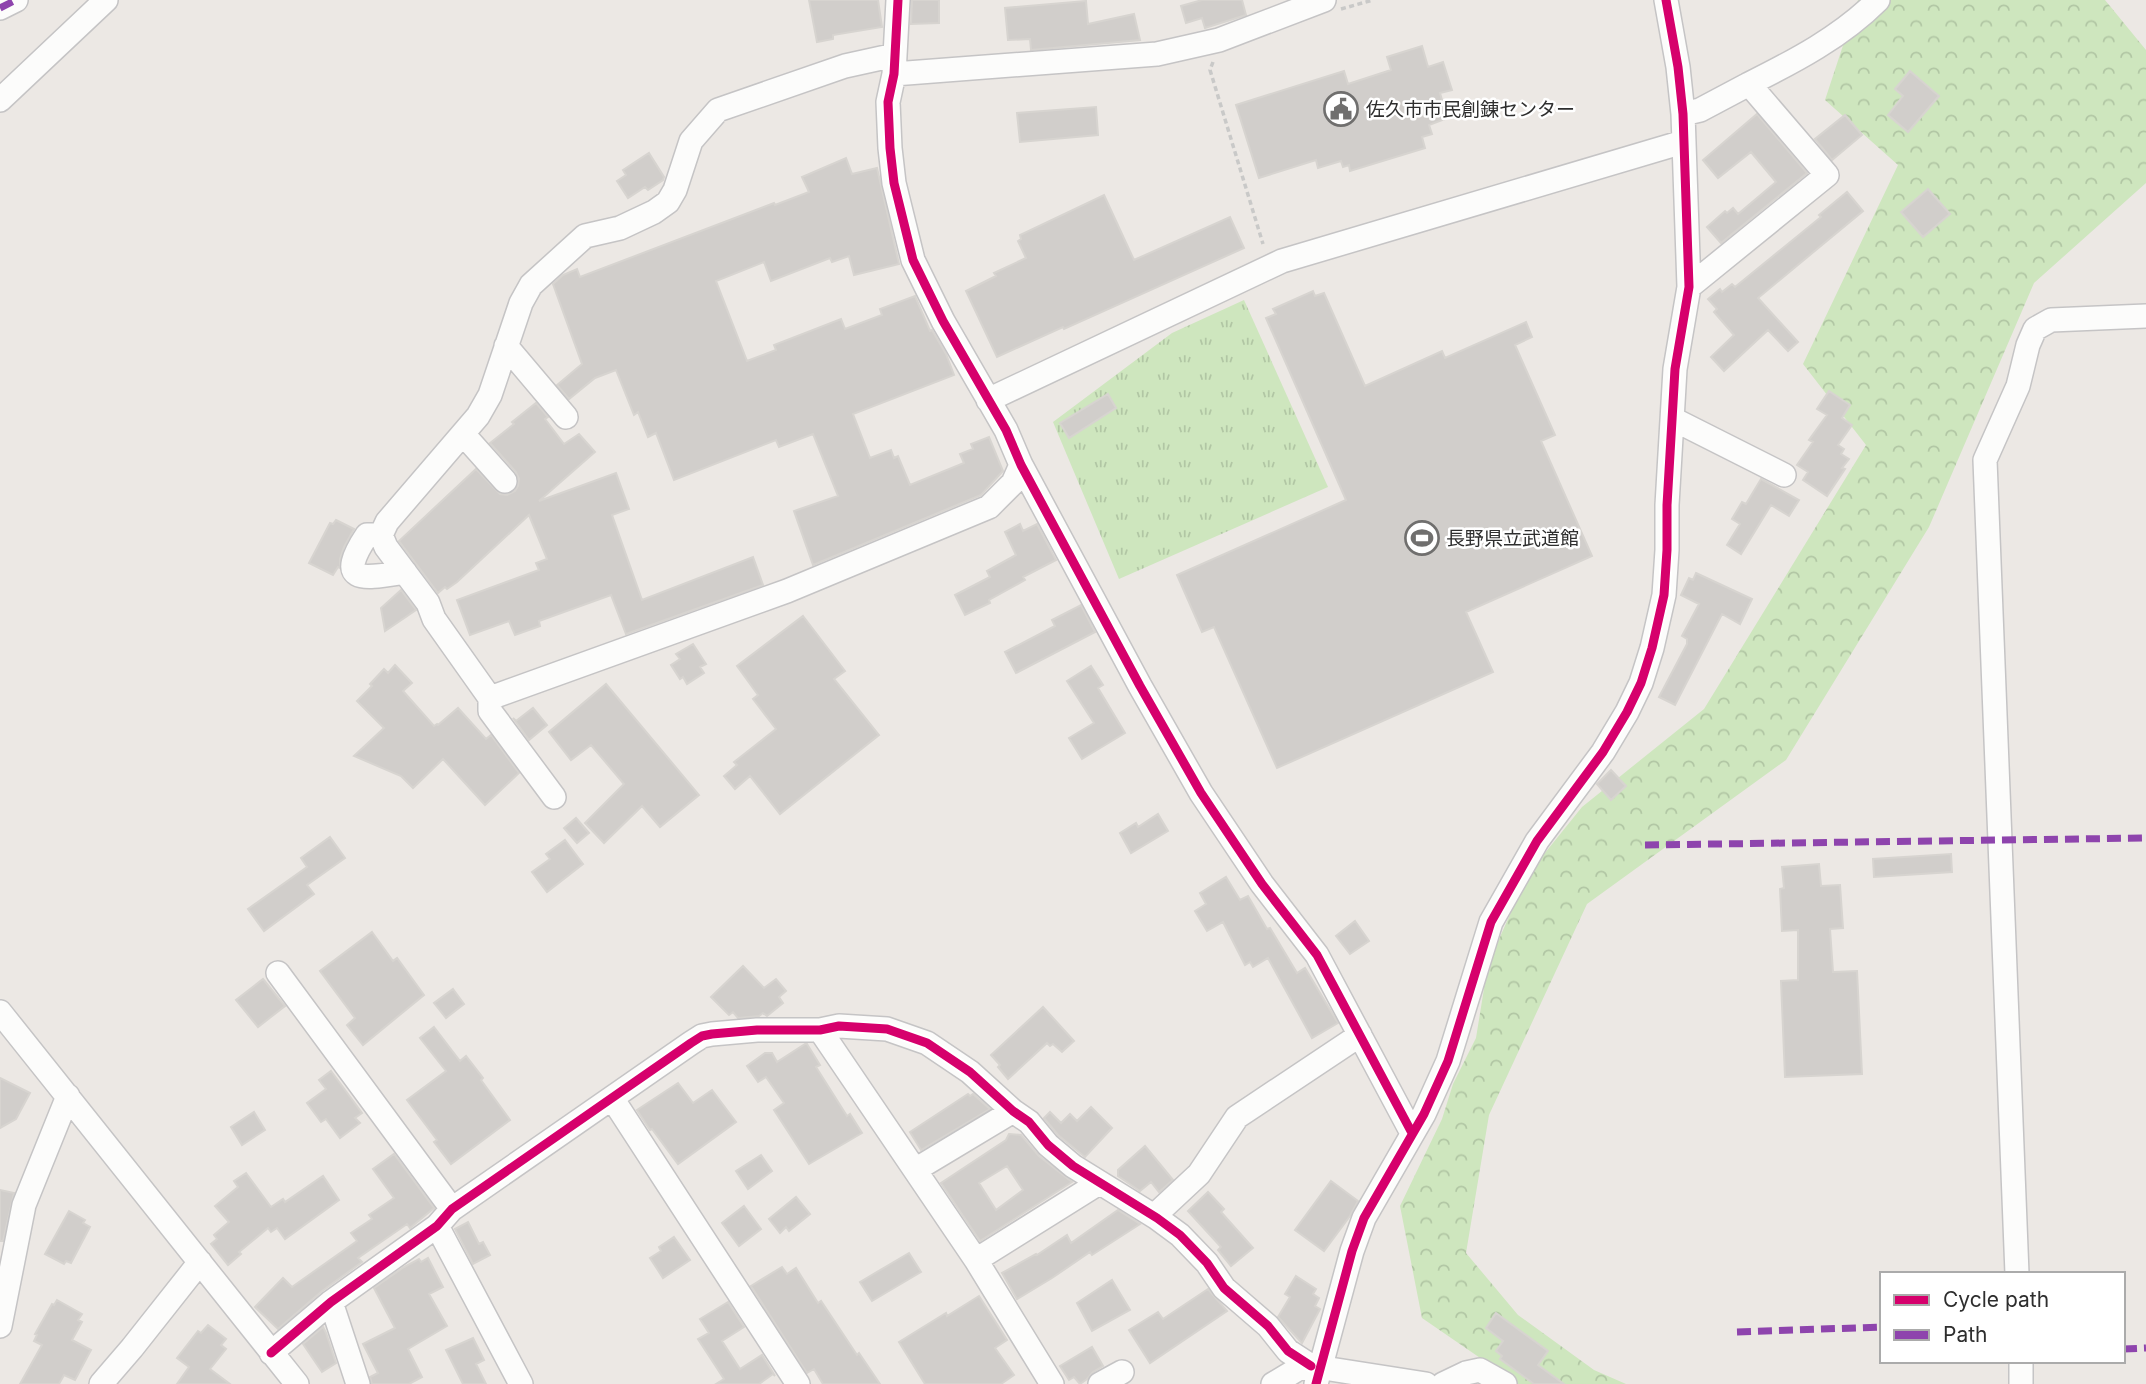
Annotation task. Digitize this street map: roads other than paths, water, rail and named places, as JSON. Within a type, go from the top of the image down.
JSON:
[{"type":"street","points":[[0,8],[16,0]]},
{"type":"street","points":[[0,100],[106,0]]},
{"type":"street","points":[[898,0],[895,64],[888,102],[890,148],[894,183],[913,260],[943,321],[1006,430],[1021,465],[1140,686],[1201,793],[1262,884],[1317,955],[1412,1133]]},
{"type":"street","points":[[1316,1372],[1364,1218],[1424,1114],[1448,1061],[1491,922],[1537,841],[1603,752],[1627,712],[1641,683],[1652,648],[1664,595],[1675,369],[1689,287],[1683,114],[1666,0]]},
{"type":"street","points":[[1683,114],[1700,110],[1803,57],[1860,18],[1878,0]]},
{"type":"street","points":[[554,797],[490,711],[490,698],[434,619],[428,603],[386,547],[382,535],[387,522],[478,416],[489,395],[521,303],[531,285],[585,236],[620,228],[654,212],[668,202],[675,190],[691,141],[718,110],[845,66],[1157,54],[1219,40],[1332,5]]},
{"type":"street","points":[[1689,287],[1826,175],[1749,85]]},
{"type":"street","points":[[988,400],[1282,261],[1684,142]]},
{"type":"street","points":[[2017,1272],[1985,460],[2018,386],[2028,345],[2035,329],[2051,320],[2146,316]]},
{"type":"street","points":[[506,346],[566,417]]},
{"type":"street","points":[[1672,419],[1784,475]]},
{"type":"street","points":[[463,434],[505,481]]},
{"type":"street","points":[[490,698],[787,591],[989,507],[1013,483],[1021,465]]},
{"type":"street","points":[[382,535],[367,535],[356,552],[352,564],[354,571],[365,578],[405,572]]},
{"type":"street","points":[[278,973],[445,1217],[521,1384]]},
{"type":"street","points":[[0,1012],[297,1384]]},
{"type":"street","points":[[271,1353],[331,1302],[445,1217],[702,1036],[757,1030],[820,1030],[839,1026],[887,1029],[920,1040],[970,1072],[1029,1122],[1060,1156],[1180,1235],[1207,1263],[1224,1288],[1268,1326],[1287,1351],[1316,1372]]},
{"type":"street","points":[[820,1030],[976,1260],[1052,1384]]},
{"type":"street","points":[[1154,1216],[1199,1174],[1237,1117],[1360,1035]]},
{"type":"street","points":[[0,1326],[24,1205],[68,1096]]},
{"type":"street","points":[[612,1098],[798,1384]]},
{"type":"street","points":[[915,1170],[1013,1111]]},
{"type":"street","points":[[976,1260],[1099,1184]]},
{"type":"street","points":[[101,1384],[200,1262]]},
{"type":"street","points":[[331,1302],[358,1384]]},
{"type":"street","points":[[2021,1363],[2021,1384]]},
{"type":"street","points":[[1273,1384],[1298,1368],[1426,1384]]},
{"type":"street","points":[[1443,1384],[1466,1373],[1480,1370],[1506,1384]]},
{"type":"street","points":[[1100,1384],[1122,1371]]},
{"type":"place","name":"佐久市市民創錬センター","points":[[1341,109]]},
{"type":"place","name":"長野県立武道館","points":[[1422,538]]}]
